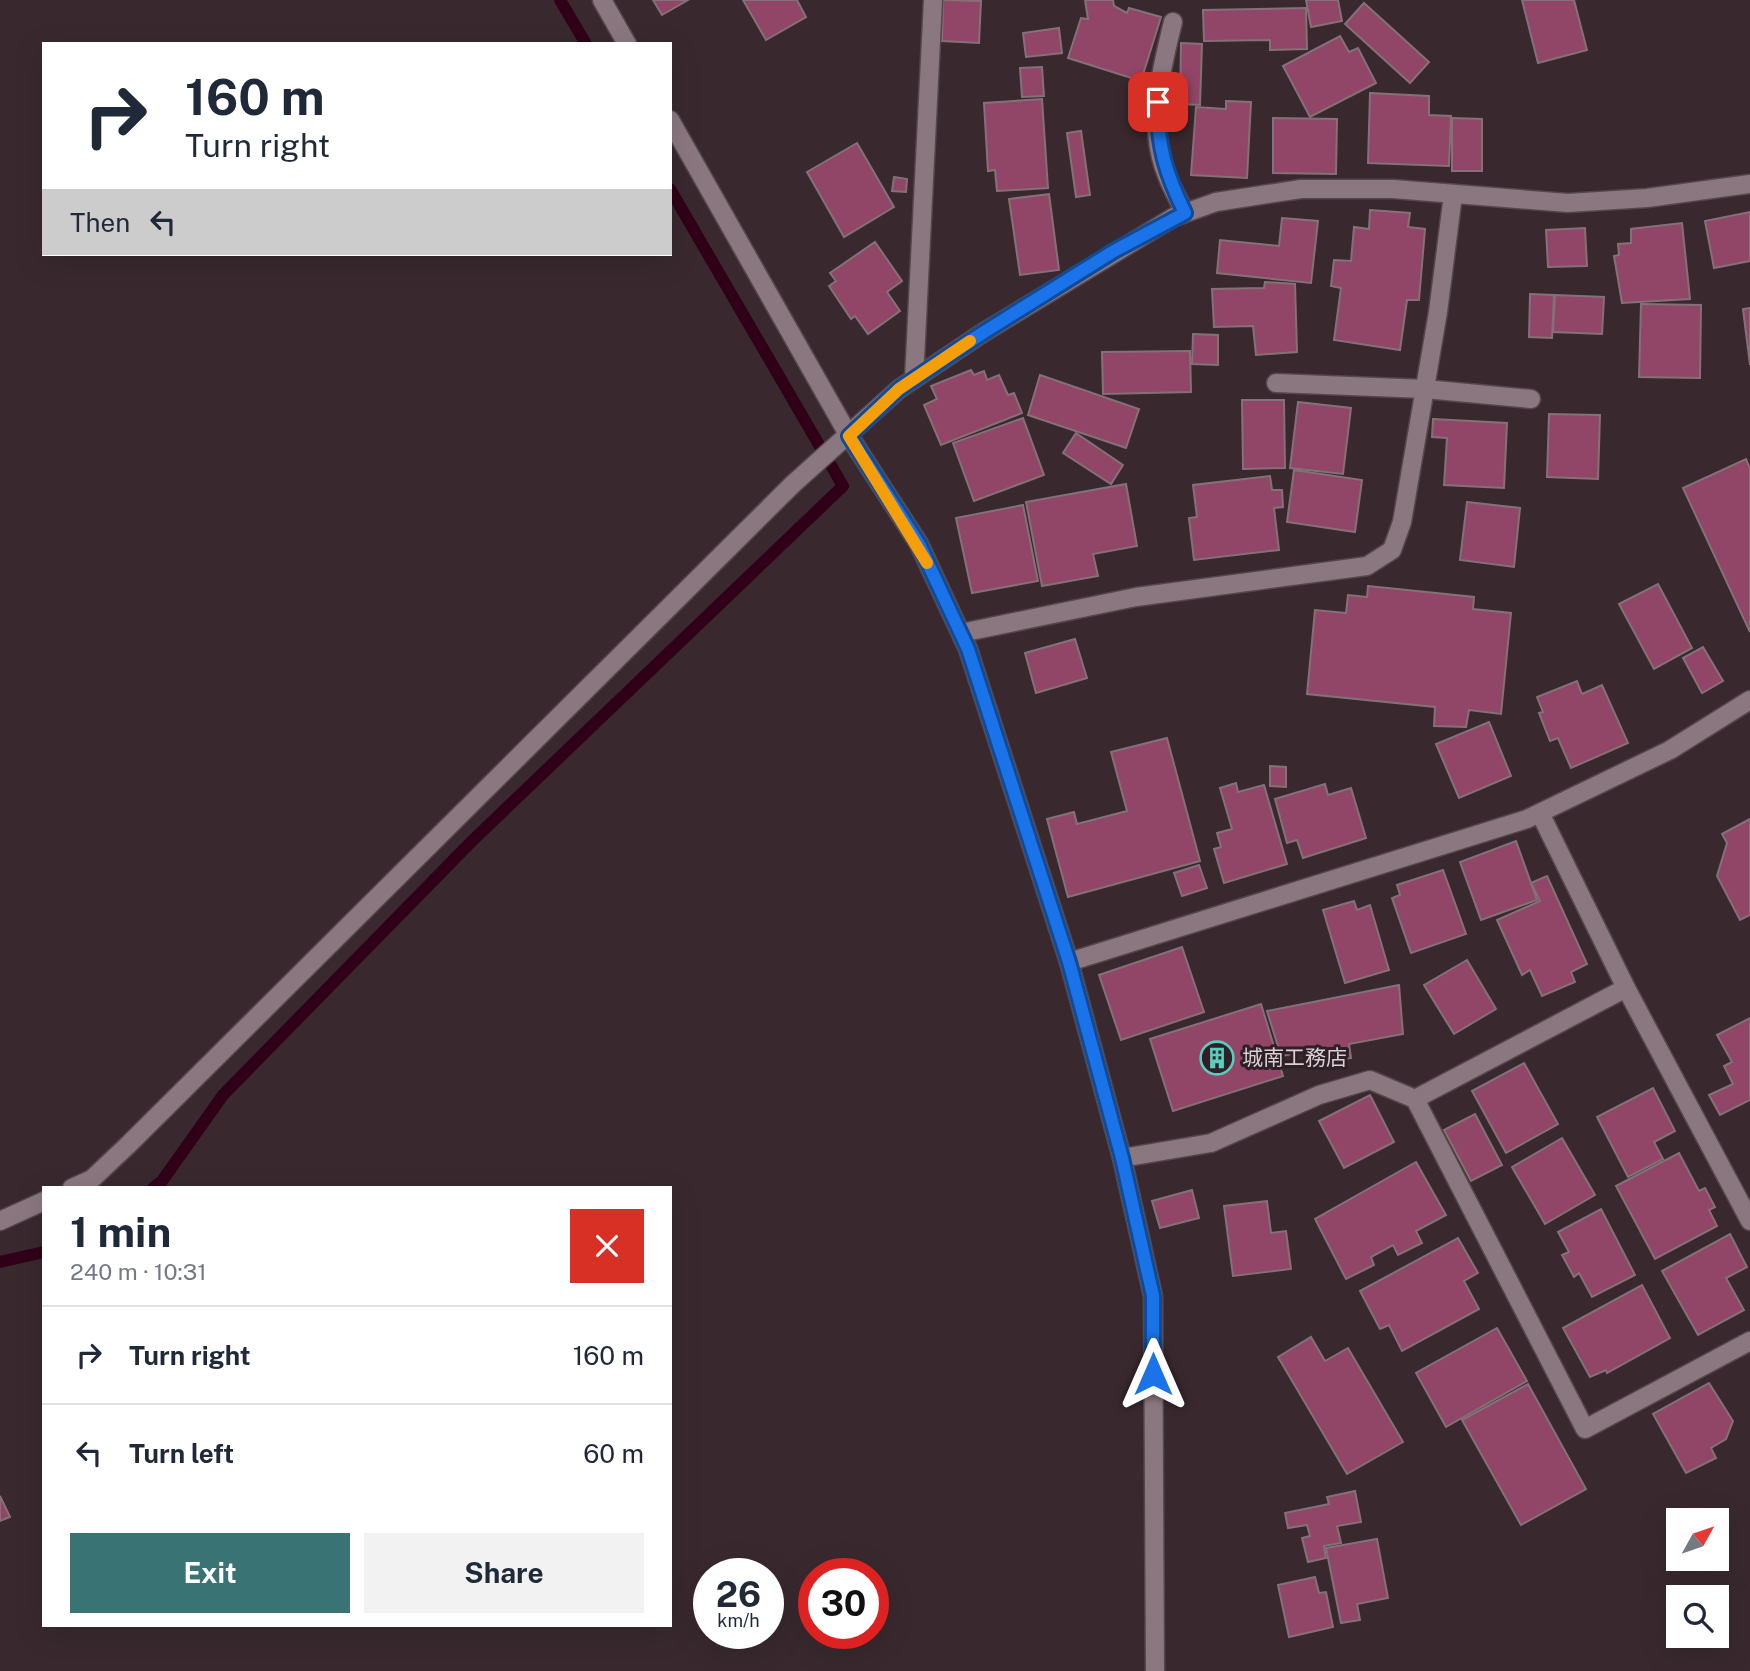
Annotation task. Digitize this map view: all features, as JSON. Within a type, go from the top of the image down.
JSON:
[{"type":"street","points":[[602,0],[626,42]]},
{"type":"street","points":[[914,379],[933,0]]},
{"type":"street","points":[[1173,22],[1158,78],[1158,125],[1165,171],[1185,213]]},
{"type":"street","points":[[672,124],[849,436],[919,544],[961,633],[1069,962],[1122,1158],[1153,1296],[1154,1671]]},
{"type":"street","points":[[76,1186],[92,1179],[128,1145],[793,484],[914,379],[1114,251],[1185,213],[1216,202],[1301,189],[1394,189],[1568,203],[1647,198],[1750,184]]},
{"type":"street","points":[[961,633],[1136,597],[1367,566],[1392,550],[1399,532],[1425,389],[1453,195]]},
{"type":"street","points":[[1276,383],[1425,389],[1531,399]]},
{"type":"street","points":[[1069,962],[1540,813],[1670,750],[1750,701]]},
{"type":"street","points":[[1540,813],[1626,988],[1750,1221]]},
{"type":"street","points":[[1415,1099],[1626,988]]},
{"type":"street","points":[[1122,1158],[1211,1143],[1319,1095],[1370,1080],[1415,1099],[1585,1429],[1750,1340]]},
{"type":"street","points":[[0,1221],[42,1202]]},
{"type":"building","points":[[653,0],[688,0],[662,15]]},
{"type":"building","points":[[743,0],[797,0],[806,17],[766,40]]},
{"type":"building","points":[[943,0],[981,1],[979,43],[942,41]]},
{"type":"building","points":[[1085,0],[1113,0],[1114,6],[1127,13],[1129,8],[1161,17],[1141,81],[1068,58],[1081,18],[1088,19]]},
{"type":"building","points":[[1306,0],[1338,0],[1342,21],[1311,27]]},
{"type":"building","points":[[1522,0],[1574,0],[1587,50],[1538,63]]},
{"type":"building","points":[[1364,3],[1429,62],[1410,83],[1345,24]]},
{"type":"building","points":[[1306,8],[1307,49],[1270,50],[1270,40],[1204,41],[1203,10]]},
{"type":"building","points":[[1059,28],[1062,53],[1026,57],[1023,33]]},
{"type":"building","points":[[1340,36],[1349,52],[1358,48],[1376,83],[1310,117],[1283,66]]},
{"type":"building","points":[[1181,43],[1202,44],[1200,105],[1180,104]]},
{"type":"building","points":[[1042,67],[1044,96],[1022,97],[1020,68]]},
{"type":"building","points":[[1370,93],[1429,96],[1429,115],[1451,116],[1449,166],[1368,163]]},
{"type":"building","points":[[1042,99],[1048,188],[997,191],[995,170],[988,171],[984,103]]},
{"type":"building","points":[[1226,101],[1251,102],[1247,178],[1191,175],[1196,107],[1226,109]]},
{"type":"building","points":[[1273,118],[1337,119],[1336,174],[1273,173]]},
{"type":"building","points":[[1452,118],[1482,119],[1482,171],[1452,171]]},
{"type":"building","points":[[1081,131],[1090,195],[1076,197],[1067,133]]},
{"type":"building","points":[[857,143],[894,207],[844,237],[807,172]]},
{"type":"building","points":[[894,177],[907,179],[906,192],[892,191]]},
{"type":"building","points":[[1049,194],[1059,270],[1020,275],[1009,199]]},
{"type":"building","points":[[1370,210],[1410,213],[1408,227],[1425,229],[1419,300],[1407,300],[1400,350],[1334,340],[1341,288],[1331,286],[1334,260],[1351,261],[1354,227],[1369,229]]},
{"type":"building","points":[[1750,212],[1750,261],[1714,268],[1705,221]]},
{"type":"building","points":[[1282,218],[1318,221],[1311,283],[1217,273],[1220,240],[1279,246]]},
{"type":"building","points":[[1682,223],[1690,299],[1622,303],[1614,256],[1619,255],[1618,244],[1631,243],[1631,229]]},
{"type":"building","points":[[1585,228],[1587,266],[1548,267],[1546,230]]},
{"type":"building","points":[[875,242],[902,281],[887,292],[900,311],[868,334],[855,316],[851,319],[829,286],[836,281],[830,273]]},
{"type":"building","points":[[1265,282],[1295,284],[1297,352],[1256,355],[1253,326],[1214,327],[1212,289],[1264,288]]},
{"type":"building","points":[[1530,294],[1554,295],[1552,338],[1529,337]]},
{"type":"building","points":[[1555,295],[1604,297],[1602,334],[1553,332]]},
{"type":"building","points":[[1641,304],[1701,305],[1700,378],[1639,377]]},
{"type":"building","points":[[1750,308],[1750,365],[1743,309]]},
{"type":"building","points":[[1193,334],[1218,335],[1218,365],[1192,364]]},
{"type":"building","points":[[1190,351],[1191,392],[1103,394],[1102,352]]},
{"type":"building","points":[[971,370],[974,375],[984,371],[987,380],[999,375],[1008,395],[1014,393],[1022,413],[941,445],[924,405],[937,399],[931,386]]},
{"type":"building","points":[[1040,375],[1139,409],[1126,448],[1028,415]]},
{"type":"building","points":[[1242,400],[1284,400],[1285,468],[1243,469]]},
{"type":"building","points":[[1298,402],[1351,408],[1343,474],[1290,468]]},
{"type":"building","points":[[1549,414],[1600,415],[1598,479],[1547,477]]},
{"type":"building","points":[[1023,418],[1044,475],[974,501],[953,443]]},
{"type":"building","points":[[1433,419],[1507,423],[1504,488],[1444,485],[1447,438],[1432,437]]},
{"type":"building","points":[[1076,433],[1123,465],[1111,484],[1063,453]]},
{"type":"building","points":[[1746,459],[1750,469],[1750,632],[1683,488]]},
{"type":"building","points":[[1294,470],[1362,480],[1355,532],[1287,522]]},
{"type":"building","points":[[1270,476],[1272,490],[1282,490],[1283,507],[1274,508],[1279,550],[1194,560],[1189,518],[1197,517],[1193,485]]},
{"type":"building","points":[[1126,484],[1137,546],[1093,554],[1098,576],[1042,586],[1026,502]]},
{"type":"building","points":[[1467,502],[1520,508],[1514,567],[1460,560]]},
{"type":"building","points":[[1023,505],[1038,581],[972,593],[956,518]]},
{"type":"building","points":[[1658,584],[1692,648],[1654,669],[1619,604]]},
{"type":"building","points":[[1368,586],[1474,597],[1473,609],[1511,613],[1501,714],[1469,710],[1466,727],[1434,726],[1435,707],[1307,694],[1315,610],[1346,613],[1348,595],[1367,597]]},
{"type":"building","points":[[1075,639],[1087,678],[1036,693],[1025,653]]},
{"type":"building","points":[[1703,647],[1723,681],[1702,693],[1683,658]]},
{"type":"building","points":[[1577,681],[1582,694],[1602,685],[1628,743],[1571,768],[1558,738],[1550,741],[1539,713],[1543,712],[1537,697]]},
{"type":"building","points":[[1489,722],[1511,776],[1459,798],[1436,744]]},
{"type":"building","points":[[1167,738],[1200,861],[1068,897],[1047,819],[1074,812],[1077,824],[1127,811],[1111,752]]},
{"type":"building","points":[[1270,766],[1286,767],[1286,787],[1270,786]]},
{"type":"building","points":[[1236,783],[1238,792],[1264,785],[1287,864],[1224,883],[1214,849],[1221,847],[1217,833],[1232,829],[1220,788]]},
{"type":"building","points":[[1325,784],[1328,795],[1351,788],[1366,838],[1303,858],[1297,840],[1287,843],[1275,799]]},
{"type":"building","points":[[1750,819],[1750,915],[1740,920],[1717,876],[1727,843],[1722,834]]},
{"type":"building","points":[[1516,841],[1537,900],[1481,920],[1460,862]]},
{"type":"building","points":[[1199,865],[1207,888],[1182,896],[1174,873]]},
{"type":"building","points":[[1443,870],[1466,934],[1411,953],[1392,898],[1400,895],[1397,885]]},
{"type":"building","points":[[1547,876],[1587,964],[1571,972],[1575,982],[1542,996],[1530,970],[1522,975],[1497,920],[1540,901],[1531,883]]},
{"type":"building","points":[[1354,901],[1357,910],[1370,905],[1389,970],[1345,983],[1323,910]]},
{"type":"building","points":[[1182,947],[1204,1012],[1121,1040],[1099,975]]},
{"type":"building","points":[[1467,960],[1496,1009],[1454,1034],[1424,985]]},
{"type":"building","points":[[1399,985],[1403,1034],[1349,1044],[1351,1058],[1321,1063],[1319,1049],[1281,1056],[1267,1011]]},
{"type":"building","name":"城南工務店","points":[[1261,1004],[1283,1076],[1173,1111],[1150,1039]]},
{"type":"building","points":[[1750,1018],[1750,1100],[1720,1115],[1709,1095],[1733,1084],[1724,1066],[1732,1062],[1717,1035]]},
{"type":"building","points":[[1524,1063],[1558,1124],[1506,1153],[1472,1091]]},
{"type":"building","points":[[1653,1088],[1675,1131],[1654,1142],[1663,1159],[1628,1177],[1597,1117]]},
{"type":"building","points":[[1370,1095],[1394,1142],[1344,1168],[1319,1121]]},
{"type":"building","points":[[1475,1114],[1502,1165],[1471,1181],[1444,1130]]},
{"type":"building","points":[[1562,1138],[1595,1195],[1545,1224],[1512,1167]]},
{"type":"building","points":[[1679,1153],[1699,1191],[1705,1188],[1715,1207],[1709,1210],[1717,1226],[1655,1259],[1616,1186]]},
{"type":"building","points":[[1416,1162],[1446,1215],[1416,1231],[1422,1243],[1398,1255],[1393,1245],[1371,1257],[1374,1265],[1346,1279],[1315,1219]]},
{"type":"building","points":[[1192,1190],[1199,1218],[1160,1228],[1152,1201]]},
{"type":"building","points":[[1267,1201],[1271,1233],[1286,1231],[1291,1269],[1233,1276],[1224,1206]]},
{"type":"building","points":[[1601,1209],[1635,1275],[1592,1297],[1579,1273],[1574,1277],[1562,1255],[1569,1252],[1558,1232]]},
{"type":"building","points":[[1730,1234],[1747,1267],[1726,1278],[1744,1310],[1698,1335],[1662,1271]]},
{"type":"building","points":[[1458,1238],[1478,1273],[1464,1281],[1479,1309],[1402,1351],[1389,1325],[1380,1329],[1360,1291]]},
{"type":"building","points":[[1642,1285],[1670,1338],[1607,1373],[1606,1370],[1590,1377],[1563,1328]]},
{"type":"building","points":[[1497,1328],[1527,1381],[1446,1427],[1416,1373]]},
{"type":"building","points":[[1311,1337],[1325,1361],[1348,1348],[1403,1442],[1347,1474],[1278,1357]]},
{"type":"building","points":[[1709,1383],[1733,1421],[1726,1439],[1711,1448],[1716,1458],[1686,1473],[1653,1414]]},
{"type":"building","points":[[1528,1384],[1586,1489],[1521,1525],[1462,1420]]},
{"type":"building","points":[[1355,1491],[1361,1522],[1337,1526],[1341,1543],[1324,1546],[1326,1558],[1308,1562],[1302,1538],[1310,1536],[1307,1525],[1288,1528],[1285,1513],[1329,1504],[1327,1497]]},
{"type":"building","points":[[0,1496],[10,1517],[0,1521]]},
{"type":"building","points":[[1377,1539],[1388,1598],[1357,1604],[1360,1620],[1341,1623],[1326,1548]]},
{"type":"building","points":[[1315,1577],[1319,1593],[1326,1592],[1333,1627],[1289,1637],[1278,1585]]},
{"type":"waterway","points":[[560,0],[585,42]]},
{"type":"waterway","points":[[156,1186],[162,1181],[223,1095],[472,841],[843,486],[672,192]]},
{"type":"waterway","points":[[0,1262],[42,1252]]},
{"type":"slow traffic","points":[[927,563],[919,544],[849,436],[899,389],[970,341]]},
{"type":"place","name":"城南工務店","points":[[1217,1058]]},
{"type":"route","points":[[1153,1374],[1153,1296],[1122,1158],[1069,962],[968,649],[919,544],[849,436],[899,389],[981,334],[1114,251],[1185,213],[1165,171],[1158,125],[1158,102]]}]
